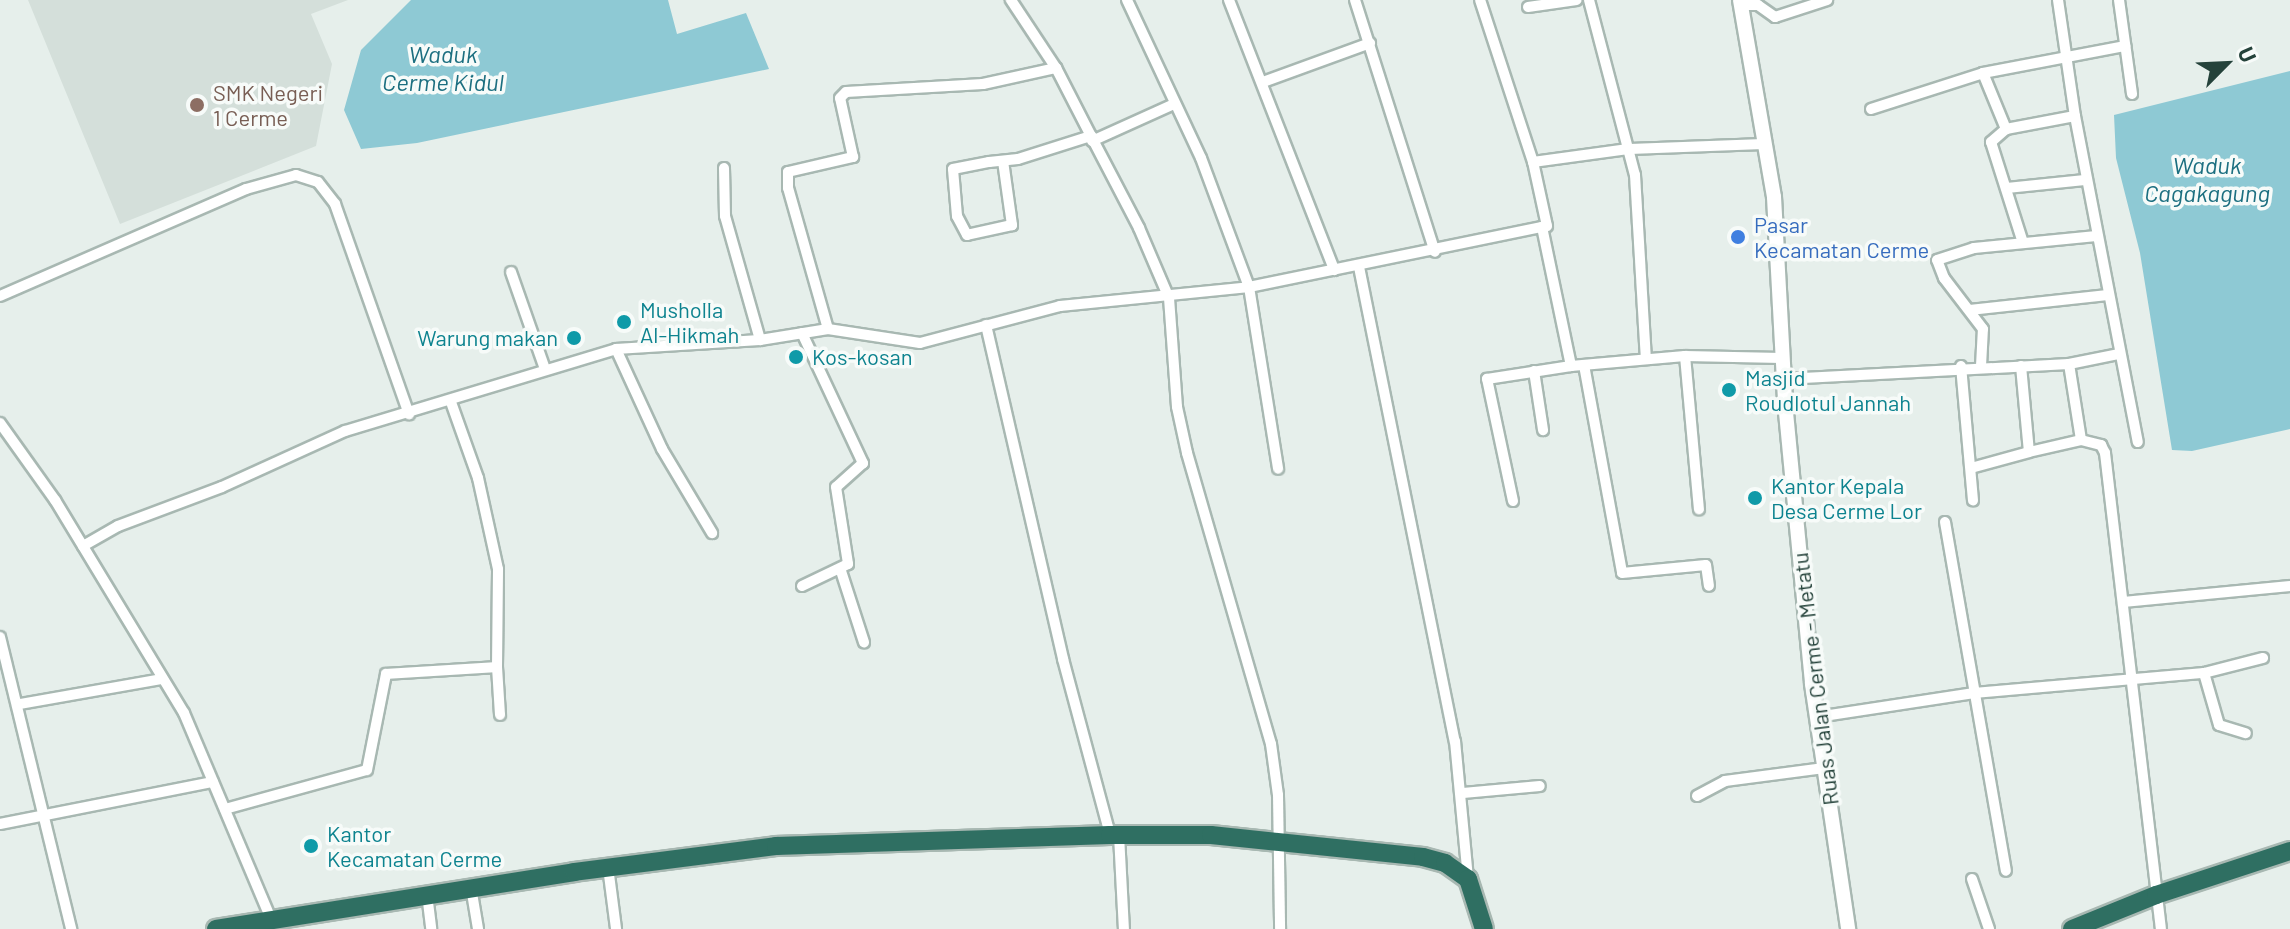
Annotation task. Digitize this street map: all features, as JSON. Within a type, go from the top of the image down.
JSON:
[{"type":"highway","points":[[216,929],[271,919],[299,922],[427,894],[776,846],[1114,835],[1279,840],[1423,857],[1445,863],[1468,879],[1484,929]]},
{"type":"highway","points":[[2072,929],[2156,895],[2290,851]]},
{"type":"main road","name":"Ruas Jalan Cerme - Metatu","points":[[1740,2],[1774,197],[1782,358],[1817,717],[1848,929]]},
{"type":"street","points":[[1011,0],[1056,68],[1139,228],[1169,298],[1177,407],[1271,744],[1279,840],[1280,929]]},
{"type":"street","points":[[1127,0],[1215,192],[1249,287],[1278,469]]},
{"type":"street","points":[[1229,0],[1334,270]]},
{"type":"street","points":[[1355,0],[1435,252]]},
{"type":"street","points":[[83,546],[118,526],[222,487],[345,431],[451,402],[545,369],[616,349],[760,340],[828,329],[920,343],[986,325],[1104,300],[1169,298],[1249,287],[1435,252],[1547,226],[1533,162],[1480,0]]},
{"type":"street","points":[[1528,7],[1577,0]]},
{"type":"street","points":[[1589,0],[1635,175],[1646,358]]},
{"type":"street","points":[[1740,2],[1758,5],[1775,17],[1827,0]]},
{"type":"street","points":[[2058,0],[2085,180],[2138,442]]},
{"type":"street","points":[[2119,0],[2132,94]]},
{"type":"street","points":[[1263,82],[1370,43]]},
{"type":"street","points":[[1871,109],[1983,73],[2066,54],[2125,46]]},
{"type":"street","points":[[828,329],[787,175],[853,157],[840,98],[846,92],[996,83],[1056,68]]},
{"type":"street","points":[[1983,73],[2006,129]]},
{"type":"street","points":[[1003,161],[1012,225],[967,235],[959,226],[950,173],[1091,139],[1174,104]]},
{"type":"street","points":[[2023,243],[1991,142],[2006,129],[2075,116]]},
{"type":"street","points":[[1533,162],[1628,149],[1765,144]]},
{"type":"street","points":[[724,168],[725,216],[760,340]]},
{"type":"street","points":[[0,296],[246,189],[296,175],[318,182],[335,204],[409,414]]},
{"type":"street","points":[[2007,188],[2085,180]]},
{"type":"street","points":[[1542,227],[1571,366]]},
{"type":"street","points":[[1981,366],[1984,335],[1970,310],[1944,278],[1937,260],[1951,252],[2096,236]]},
{"type":"street","points":[[1359,267],[1463,793],[1468,879]]},
{"type":"street","points":[[511,272],[545,369]]},
{"type":"street","points":[[1970,310],[2107,295]]},
{"type":"street","points":[[986,325],[1059,644],[1114,835],[1124,929]]},
{"type":"street","points":[[802,333],[862,460],[836,487],[848,559],[841,571],[802,586]]},
{"type":"street","points":[[616,349],[662,449],[712,533]]},
{"type":"street","points":[[1784,379],[1961,366],[2069,364],[2118,354]]},
{"type":"street","points":[[1685,356],[1699,509]]},
{"type":"street","points":[[1513,501],[1487,379],[1646,358],[1782,358]]},
{"type":"street","points":[[2069,364],[2081,440]]},
{"type":"street","points":[[1584,365],[1622,573],[1706,565],[1709,586]]},
{"type":"street","points":[[1961,366],[1973,500]]},
{"type":"street","points":[[2021,366],[2029,452]]},
{"type":"street","points":[[1534,371],[1543,430]]},
{"type":"street","points":[[451,402],[478,478],[498,569],[500,715]]},
{"type":"street","points":[[0,423],[83,546],[184,713],[271,919]]},
{"type":"street","points":[[1971,468],[2081,440],[2101,445],[2105,453],[2161,929]]},
{"type":"street","points":[[1945,522],[2006,871]]},
{"type":"street","points":[[841,571],[864,642]]},
{"type":"street","points":[[2123,602],[2290,586]]},
{"type":"street","points":[[0,637],[4,664],[20,704],[71,929]]},
{"type":"street","points":[[1817,717],[1974,693],[2130,677],[2204,673],[2263,658]]},
{"type":"street","points":[[225,809],[367,770],[386,674],[497,667]]},
{"type":"street","points":[[2204,673],[2219,725],[2233,734],[2246,733]]},
{"type":"street","points":[[20,704],[162,679]]},
{"type":"street","points":[[1697,796],[1725,781],[1824,768]]},
{"type":"street","points":[[0,824],[213,782]]},
{"type":"street","points":[[1463,793],[1540,786]]},
{"type":"street","points":[[608,867],[616,929]]},
{"type":"street","points":[[1972,879],[1989,929]]},
{"type":"street","points":[[471,887],[478,929]]},
{"type":"street","points":[[427,894],[431,929]]},
{"type":"shaded area","name":"SMK Negeri 1 Cerme","points":[[28,0],[348,0],[311,14],[332,64],[316,146],[120,224]]},
{"type":"water","name":"Waduk Cerme Kidul","points":[[411,0],[668,0],[677,34],[746,13],[769,69],[417,143],[361,149],[344,110],[361,50]]},
{"type":"water","name":"Waduk Cagakagung","points":[[2290,71],[2290,429],[2192,451],[2172,450],[2140,253],[2116,158],[2114,115]]},
{"type":"place","name":"SMK Negeri 1 Cerme","points":[[197,105]]},
{"type":"place","name":"Pasar Kecamatan Cerme","points":[[1738,237]]},
{"type":"place","name":"Musholla Al-Hikmah","points":[[624,322]]},
{"type":"place","name":"Warung makan","points":[[574,338]]},
{"type":"place","name":"Kos-kosan","points":[[796,357]]},
{"type":"place","name":"Masjid Roudlotul Jannah","points":[[1729,390]]},
{"type":"place","name":"Kantor Kepala Desa Cerme Lor","points":[[1755,498]]},
{"type":"place","name":"Kantor Kecamatan Cerme","points":[[311,846]]}]
